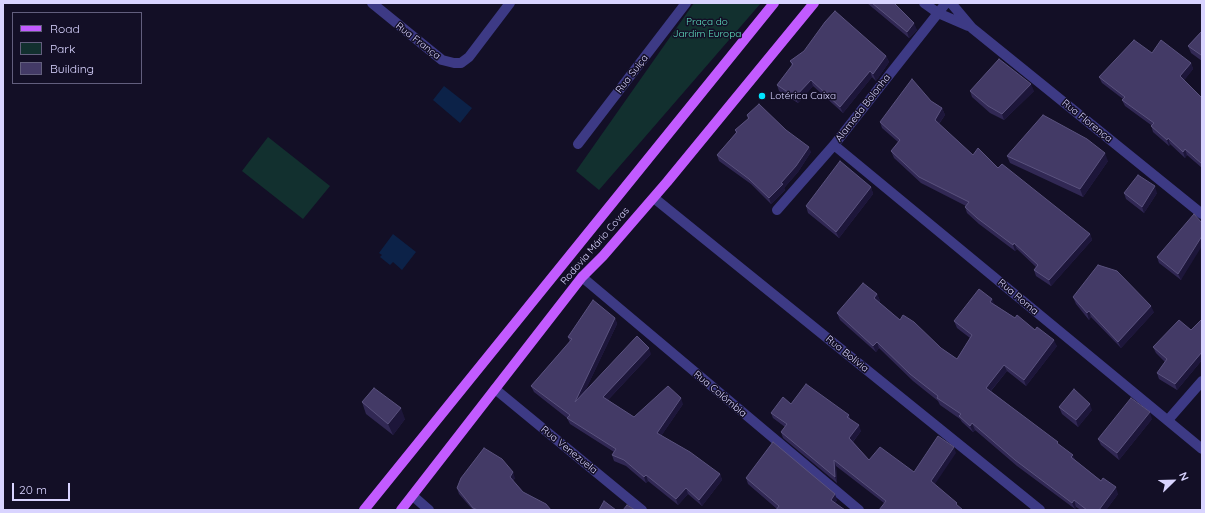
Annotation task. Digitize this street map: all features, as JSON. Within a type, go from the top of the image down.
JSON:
[{"type":"main road","name":"Rodovia Mário Covas","points":[[364,510],[774,3]]},
{"type":"main road","name":"Rodovia Mário Covas","points":[[401,510],[582,277],[603,256],[654,198],[813,3]]},
{"type":"street","name":"Rua França","points":[[372,3],[442,60],[454,63],[461,63],[469,57],[510,3]]},
{"type":"street","name":"Rua Suiça","points":[[578,144],[686,3]]},
{"type":"street","name":"Rua Florença","points":[[924,3],[938,13],[972,28]]},
{"type":"street","name":"Alameda Bolonha","points":[[777,210],[834,145],[946,3]]},
{"type":"street","name":"Rua Florença","points":[[951,3],[972,28],[1202,214]]},
{"type":"street","name":"Rua Roma","points":[[834,145],[1202,449]]},
{"type":"street","name":"Rua Bolívia","points":[[654,198],[1040,510]]},
{"type":"street","name":"Rua Colômbia","points":[[582,277],[859,510]]},
{"type":"street","points":[[1168,420],[1202,381]]},
{"type":"street","name":"Rua Venezuela","points":[[495,389],[642,510]]},
{"type":"street","points":[[413,496],[429,510]]},
{"type":"green space","name":"Praça do Jardim Europa","points":[[694,3],[761,3],[599,190],[576,171]]},
{"type":"green space","points":[[268,137],[330,186],[303,219],[242,171]]},
{"type":"water","points":[[444,86],[472,108],[460,123],[433,100]]},
{"type":"water","points":[[393,234],[416,252],[402,270],[393,262],[390,265],[380,257],[382,255],[379,253]]},
{"type":"building","points":[[872,3],[894,3],[914,23],[907,32]]},
{"type":"building","points":[[835,11],[886,56],[873,74],[870,71],[840,107],[811,80],[795,97],[777,85],[793,64],[790,61],[804,51]]},
{"type":"building","points":[[1202,31],[1202,54],[1201,55],[1188,46]]},
{"type":"building","points":[[1134,40],[1152,53],[1161,40],[1191,63],[1180,76],[1202,98],[1202,164],[1185,149],[1183,152],[1168,138],[1167,140],[1151,126],[1154,123],[1122,100],[1125,97],[1099,77]]},
{"type":"building","points":[[999,59],[1031,84],[1002,114],[988,106],[970,91]]},
{"type":"building","points":[[912,79],[931,101],[942,108],[935,120],[973,155],[978,148],[998,168],[1002,164],[1090,234],[1049,280],[1034,270],[1038,265],[1014,243],[1013,245],[965,207],[969,202],[919,177],[891,151],[900,140],[880,122]]},
{"type":"building","points":[[759,104],[786,130],[809,147],[796,166],[781,183],[783,184],[769,198],[749,179],[717,155],[737,132],[735,130],[749,118],[747,115]]},
{"type":"building","points":[[1043,115],[1087,139],[1105,153],[1080,189],[1007,156]]},
{"type":"building","points":[[840,161],[871,187],[836,232],[806,206]]},
{"type":"building","points":[[1138,175],[1155,186],[1142,207],[1124,193]]},
{"type":"building","points":[[1194,214],[1202,223],[1202,236],[1178,274],[1157,257]]},
{"type":"building","points":[[1098,265],[1117,271],[1151,306],[1118,342],[1089,311],[1087,313],[1073,297]]},
{"type":"building","points":[[863,283],[877,294],[874,298],[900,320],[903,315],[914,322],[941,348],[957,359],[972,335],[954,321],[979,289],[992,299],[990,302],[1015,318],[1017,315],[1035,330],[1037,327],[1054,340],[1024,380],[1004,365],[986,388],[1058,442],[1057,443],[1073,455],[1071,457],[1101,481],[1103,478],[1116,487],[1099,510],[1087,510],[1074,500],[1072,503],[1015,460],[972,423],[970,426],[959,416],[961,414],[937,398],[938,396],[910,374],[877,342],[873,346],[837,313]]},
{"type":"building","points":[[593,300],[615,318],[575,402],[637,336],[649,348],[603,397],[634,417],[668,386],[681,398],[657,433],[690,452],[720,474],[699,500],[686,488],[676,499],[646,475],[644,477],[624,460],[612,455],[616,449],[567,418],[570,415],[531,386],[572,339],[568,337]]},
{"type":"building","points":[[1202,319],[1202,352],[1175,384],[1157,373],[1167,359],[1153,347],[1179,320],[1191,330]]},
{"type":"building","points":[[806,384],[849,415],[847,417],[859,425],[849,438],[869,460],[880,447],[914,472],[938,436],[954,447],[931,481],[963,510],[879,510],[886,501],[834,460],[835,477],[781,432],[787,424],[771,413],[783,397],[791,404]]},
{"type":"building","points":[[374,388],[401,408],[388,424],[362,402]]},
{"type":"building","points":[[1074,389],[1090,404],[1076,420],[1059,407]]},
{"type":"building","points":[[1131,398],[1150,412],[1117,453],[1098,439]]},
{"type":"building","points":[[773,442],[835,494],[831,500],[845,510],[776,510],[779,506],[746,478]]},
{"type":"building","points":[[484,448],[502,459],[513,472],[510,477],[523,492],[546,504],[551,510],[478,510],[473,508],[457,488],[461,478]]},
{"type":"building","points":[[604,501],[616,510],[599,510]]},
{"type":"building","points":[[627,505],[635,510],[623,510]]},
{"type":"place","name":"Lotérica Caixa","points":[[762,96]]}]
